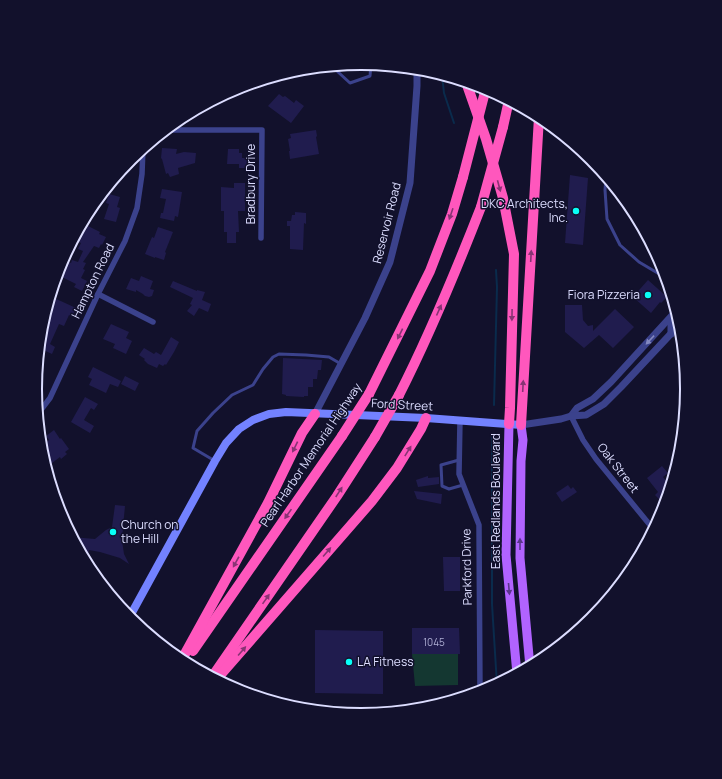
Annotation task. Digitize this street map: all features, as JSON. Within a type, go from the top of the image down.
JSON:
[{"type":"highway","points":[[468,89],[486,139],[502,198],[514,254],[509,424]]},
{"type":"highway","name":"Pearl Harbor Memorial Highway","points":[[188,657],[342,436],[369,394],[430,271],[452,214],[464,177],[484,95]]},
{"type":"highway","points":[[215,673],[337,496],[375,437],[399,396],[419,356],[447,292],[481,208],[503,127],[507,106]]},
{"type":"highway","points":[[521,424],[539,124]]},
{"type":"highway","points":[[184,655],[268,503],[302,433],[315,414]]},
{"type":"highway","points":[[220,676],[372,501],[397,468],[421,430],[426,418]]},
{"type":"main road","name":"Ford Street","points":[[132,612],[226,443],[239,429],[253,420],[269,414],[286,412],[521,424]]},
{"type":"main road","name":"East Redlands Boulevard","points":[[509,424],[506,555],[516,668]]},
{"type":"main road","name":"East Redlands Boulevard","points":[[521,424],[523,440],[521,461],[520,558],[529,660]]},
{"type":"street","name":"Reservoir Road","points":[[315,414],[365,318],[390,262],[410,183],[417,76]]},
{"type":"street","name":"Bradbury Drive","points":[[176,130],[262,130],[262,238]]},
{"type":"street","name":"Hampton Road","points":[[43,408],[50,398],[98,294],[125,240],[137,208],[142,174],[143,157]]},
{"type":"street","points":[[98,294],[153,322]]},
{"type":"street","name":"Ford Street","points":[[571,416],[577,408],[593,399],[611,382],[671,316]]},
{"type":"street","points":[[671,334],[671,324],[673,322]]},
{"type":"street","name":"Ford Street","points":[[521,424],[586,415],[604,404],[674,330]]},
{"type":"street","name":"Oak Street","points":[[571,416],[583,440],[596,459],[650,525]]},
{"type":"street","name":"Parkford Drive","points":[[460,420],[459,474],[479,525],[480,685]]},
{"type":"lane","points":[[337,71],[350,83],[370,76],[370,70]]},
{"type":"lane","points":[[605,184],[607,219],[620,245],[639,262],[658,273]]},
{"type":"lane","points":[[215,461],[193,448],[197,431],[212,413],[232,395],[254,385],[263,369],[273,357],[279,354],[329,357],[341,364]]},
{"type":"lane","points":[[459,460],[441,465],[442,486],[449,489],[463,485]]},
{"type":"green space","points":[[412,654],[458,654],[458,685],[415,686]]},
{"type":"building","points":[[279,94],[283,97],[285,96],[294,103],[296,100],[304,106],[291,123],[268,106]]},
{"type":"building","points":[[316,130],[319,154],[290,159],[288,139],[291,138],[290,134]]},
{"type":"building","points":[[162,148],[177,149],[176,154],[184,152],[196,153],[195,163],[178,168],[179,174],[170,177],[168,173],[166,174],[161,158]]},
{"type":"building","points":[[228,149],[239,149],[239,153],[242,153],[242,158],[248,158],[247,168],[239,168],[239,164],[227,164]]},
{"type":"building","name":"DKC Architects, Inc.","points":[[570,175],[588,178],[583,245],[565,243]]},
{"type":"building","points":[[234,183],[245,183],[245,211],[238,211],[239,232],[236,232],[236,243],[227,243],[227,232],[224,232],[224,211],[221,211],[221,187],[234,188]]},
{"type":"building","points":[[162,189],[182,192],[178,217],[175,216],[174,221],[160,218],[161,213],[163,213],[166,199],[160,198]]},
{"type":"building","points":[[109,194],[120,197],[117,207],[120,208],[116,222],[104,219],[109,204],[106,203]]},
{"type":"building","points":[[295,212],[306,213],[303,250],[290,249],[290,226],[287,226],[287,221],[291,221],[292,215],[295,215]]},
{"type":"building","points":[[88,226],[106,237],[99,248],[94,246],[83,262],[86,263],[83,269],[85,270],[81,278],[87,281],[82,291],[74,287],[76,284],[62,277],[68,262],[71,263],[72,260],[78,262],[83,251],[78,249],[81,243],[78,242]]},
{"type":"building","points":[[158,227],[173,232],[165,252],[164,260],[145,254]]},
{"type":"building","points":[[141,276],[153,281],[150,289],[154,290],[152,296],[145,296],[136,290],[136,292],[126,289],[131,278],[139,281]]},
{"type":"building","points":[[648,280],[666,298],[661,303],[660,302],[651,313],[633,297]]},
{"type":"building","points":[[173,281],[197,291],[205,292],[202,300],[211,304],[208,312],[199,308],[194,316],[187,311],[192,305],[190,304],[193,298],[170,287]]},
{"type":"building","points":[[56,299],[76,308],[72,317],[69,315],[64,326],[59,324],[50,344],[55,347],[52,354],[45,351],[48,327]]},
{"type":"building","points":[[565,305],[582,305],[583,320],[588,326],[593,325],[593,331],[615,309],[634,327],[613,348],[599,335],[584,348],[565,332]]},
{"type":"building","points":[[111,324],[129,332],[126,338],[132,341],[126,354],[113,348],[115,344],[103,339]]},
{"type":"building","points":[[171,337],[179,342],[166,365],[165,364],[163,366],[159,364],[157,368],[148,364],[144,360],[145,359],[139,355],[144,348],[154,354],[156,352],[161,355]]},
{"type":"building","points":[[283,358],[322,360],[321,370],[318,370],[317,379],[313,379],[313,387],[308,387],[308,396],[286,396],[282,394]]},
{"type":"building","points":[[93,367],[121,381],[118,387],[110,384],[106,393],[89,385],[92,379],[88,377]]},
{"type":"building","points":[[125,376],[139,383],[135,391],[121,384]]},
{"type":"building","points":[[85,397],[98,404],[94,410],[91,408],[84,420],[94,426],[90,433],[71,422]]},
{"type":"building","points":[[54,430],[69,449],[65,452],[67,454],[61,459],[60,457],[51,464],[47,442],[49,440],[46,436]]},
{"type":"building","points":[[662,466],[668,473],[663,477],[666,481],[660,500],[655,495],[658,492],[647,478]]},
{"type":"building","points":[[428,476],[428,478],[439,477],[439,484],[418,487],[416,480]]},
{"type":"building","points":[[568,485],[571,489],[573,487],[577,492],[562,502],[556,493]]},
{"type":"building","points":[[414,491],[442,494],[441,504],[417,499]]},
{"type":"building","name":"Church on the Hill","points":[[115,505],[125,506],[122,541],[124,554],[129,564],[120,558],[100,552],[89,550],[88,554],[79,538],[95,539],[112,527]]},
{"type":"building","points":[[443,557],[460,557],[460,591],[444,591]]},
{"type":"building","points":[[412,628],[459,628],[460,654],[412,654]]},
{"type":"building","name":"LA Fitness","points":[[315,630],[383,631],[383,694],[315,693]]},
{"type":"waterway","points":[[443,81],[444,93],[454,123]]},
{"type":"waterway","points":[[494,405],[497,287],[496,270]]},
{"type":"waterway","points":[[492,437],[492,604],[497,678]]},
{"type":"place","name":"DKC Architects, Inc.","points":[[576,211]]},
{"type":"place","name":"Fiora Pizzeria","points":[[648,295]]},
{"type":"place","name":"Church on the Hill","points":[[113,532]]},
{"type":"place","name":"LA Fitness","points":[[349,662]]}]
